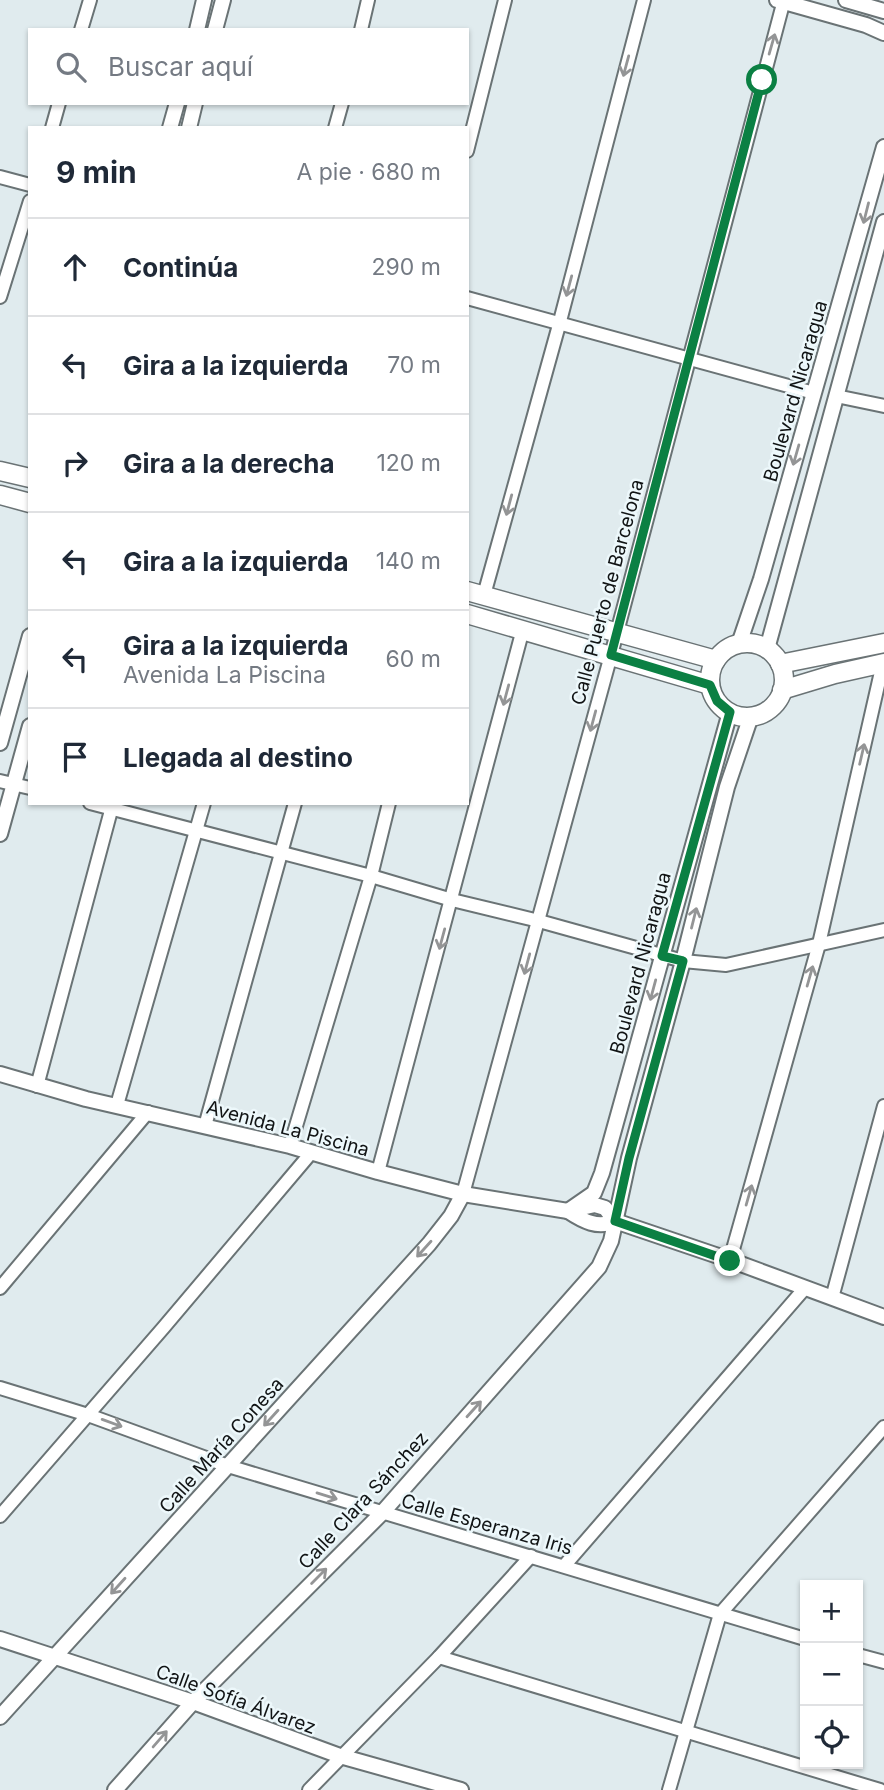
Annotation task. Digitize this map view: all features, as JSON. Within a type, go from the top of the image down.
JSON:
[{"type":"main road","points":[[0,471],[28,478]]},
{"type":"main road","points":[[0,495],[28,502]]},
{"type":"main road","points":[[476,593],[716,660]]},
{"type":"main road","points":[[469,615],[710,685]]},
{"type":"main road","points":[[748,643],[767,649],[780,664],[784,681],[782,690],[771,708],[751,716],[730,712],[717,701],[710,685],[716,660],[730,647],[739,644],[748,643]]},
{"type":"main road","points":[[780,664],[884,643]]},
{"type":"main road","points":[[782,690],[884,663]]},
{"type":"street","points":[[82,28],[90,0]]},
{"type":"street","points":[[197,28],[204,0]]},
{"type":"street","points":[[216,28],[223,0]]},
{"type":"street","points":[[361,28],[368,0]]},
{"type":"street","points":[[469,143],[505,0]]},
{"type":"street","points":[[476,593],[559,325],[644,0]]},
{"type":"street","points":[[846,0],[884,10]]},
{"type":"street","points":[[782,1],[866,25],[884,33]]},
{"type":"street","name":"Calle Puerto de Barcelona","points":[[463,1194],[611,655],[782,1]]},
{"type":"street","points":[[53,126],[58,105]]},
{"type":"street","points":[[171,126],[176,105]]},
{"type":"street","points":[[189,126],[195,105]]},
{"type":"street","points":[[336,126],[341,105]]},
{"type":"street","name":"Boulevard Nicaragua","points":[[739,644],[761,579],[884,147]]},
{"type":"street","points":[[0,177],[28,184]]},
{"type":"street","points":[[0,298],[28,207]]},
{"type":"street","name":"Boulevard Nicaragua","points":[[767,649],[884,222]]},
{"type":"street","points":[[469,299],[814,393]]},
{"type":"street","points":[[836,397],[884,406]]},
{"type":"street","points":[[378,1172],[523,629]]},
{"type":"street","points":[[0,743],[28,643]]},
{"type":"street","points":[[730,1261],[819,944],[884,663]]},
{"type":"street","name":"Boulevard Nicaragua","points":[[568,1211],[594,1193],[602,1173],[730,712]]},
{"type":"street","name":"Boulevard Nicaragua","points":[[615,1221],[629,1158],[727,787],[751,716]]},
{"type":"street","points":[[0,834],[7,783],[28,731]]},
{"type":"street","points":[[7,783],[28,788]]},
{"type":"street","points":[[117,1105],[204,805]]},
{"type":"street","points":[[205,1126],[294,805]]},
{"type":"street","points":[[290,1146],[371,876],[389,805]]},
{"type":"street","points":[[37,1086],[112,806],[683,961],[726,965],[884,930]]},
{"type":"street","name":"Avenida La Piscina","points":[[0,1074],[37,1086],[290,1146],[463,1194],[568,1211],[596,1205],[604,1208],[615,1221],[884,1317]]},
{"type":"street","points":[[832,1298],[884,1105]]},
{"type":"street","points":[[0,1288],[148,1112]]},
{"type":"street","points":[[0,1516],[311,1153]]},
{"type":"street","name":"Calle María Conesa","points":[[0,1717],[436,1236],[463,1194]]},
{"type":"street","name":"Calle Clara Sánchez","points":[[115,1790],[192,1702],[382,1513],[589,1280],[607,1255],[615,1221]]},
{"type":"street","points":[[564,1566],[805,1289]]},
{"type":"street","name":"Calle Esperanza Iris","points":[[0,1388],[88,1415],[228,1466],[800,1638]]},
{"type":"street","points":[[669,1790],[720,1614],[884,1427]]},
{"type":"street","points":[[309,1790],[439,1657],[531,1556]]},
{"type":"street","name":"Calle Sofía Álvarez","points":[[0,1639],[192,1702],[340,1756],[461,1790]]},
{"type":"street","points":[[863,1656],[881,1658]]},
{"type":"street","points":[[439,1657],[880,1790]]},
{"type":"route","points":[[730,1261],[615,1221],[623,1179],[683,961],[662,956],[730,712],[717,701],[710,685],[611,655],[762,80]]}]
